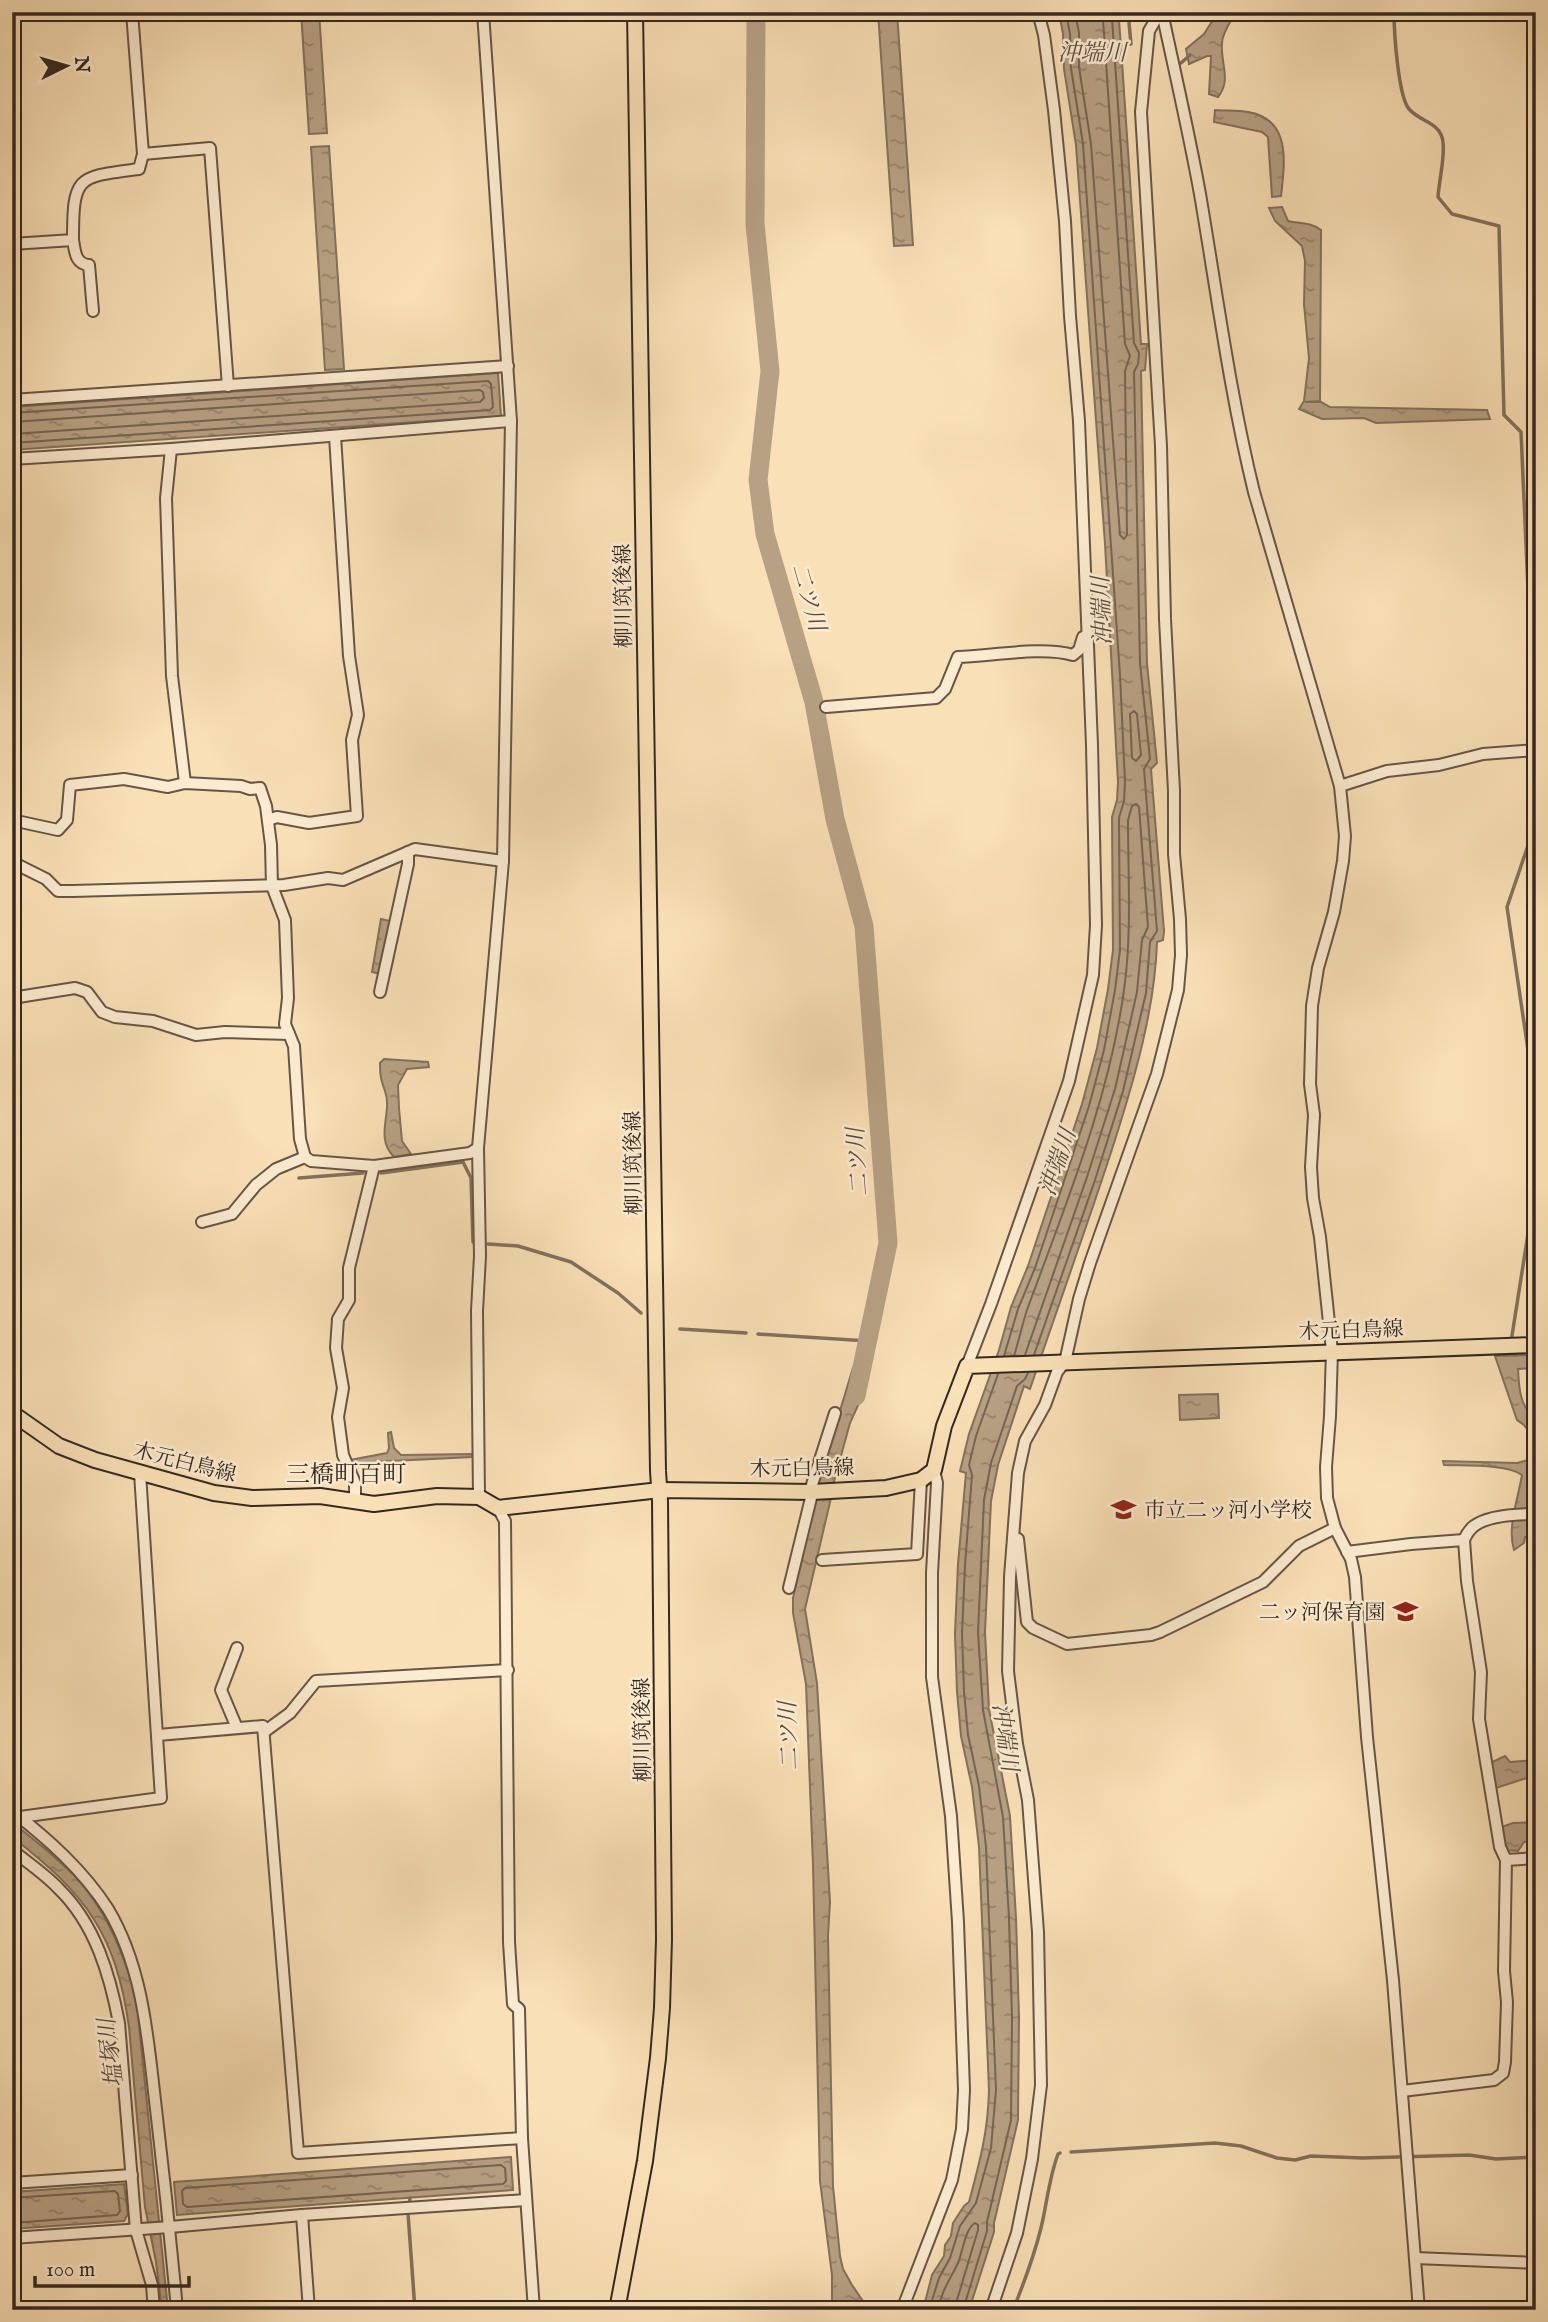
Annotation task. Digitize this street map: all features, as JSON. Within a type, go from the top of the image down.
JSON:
[{"type":"main road","name":"柳川筑後線","points":[[617,2310],[645,2161],[658,2058],[664,1926],[660,1490],[635,12]]},
{"type":"main road","name":"木元白鳥線","points":[[972,1366],[1530,1345]]},
{"type":"main road","points":[[934,1470],[944,1426],[972,1366]]},
{"type":"main road","name":"木元白鳥線","points":[[13,1415],[59,1446],[95,1460],[214,1493],[253,1499],[307,1495],[374,1504],[437,1496],[479,1497],[498,1508],[660,1490],[811,1491],[886,1488],[921,1480],[934,1470]]},
{"type":"street","points":[[93,311],[89,265],[83,265],[77,259],[73,240],[73,203],[77,190],[87,179],[139,169],[143,154],[132,12]]},
{"type":"street","points":[[479,1497],[478,1148],[503,861],[511,421],[483,12]]},
{"type":"street","points":[[972,1366],[1069,1081],[1093,975],[1096,925],[1089,635],[1079,421],[1065,220],[1054,110],[1044,35],[1038,12]]},
{"type":"street","points":[[1161,12],[1196,174],[1243,446],[1340,786],[1345,836],[1343,861],[1334,912],[1318,968],[1310,1032],[1310,1084],[1314,1115],[1312,1198],[1320,1237],[1332,1351],[1327,1498],[1335,1530],[1351,1559],[1355,1577],[1367,1737],[1391,1954],[1419,2310]]},
{"type":"street","points":[[992,2310],[1017,2233],[1032,2159],[1041,2085],[1038,1932],[1028,1800],[1017,1744],[1008,1671],[1010,1577],[1018,1473],[1025,1441],[1045,1405],[1057,1372],[1090,1263],[1157,1074],[1178,990],[1181,955],[1174,853],[1161,446],[1141,112],[1149,31],[1161,12]]},
{"type":"street","points":[[143,154],[210,148],[228,386]]},
{"type":"street","points":[[12,244],[73,240]]},
{"type":"street","points":[[12,400],[508,366]]},
{"type":"street","points":[[12,459],[171,450],[511,421]]},
{"type":"street","points":[[268,820],[277,817],[309,823],[358,816],[352,740],[358,715],[349,656],[335,436]]},
{"type":"street","points":[[171,450],[166,498],[172,676],[185,783]]},
{"type":"street","points":[[826,707],[936,698],[945,689],[958,657],[1042,652],[1065,652],[1073,655],[1079,650],[1083,637],[1089,635]]},
{"type":"street","points":[[1340,786],[1387,771],[1439,765],[1483,754],[1536,750]]},
{"type":"street","points":[[12,820],[58,830],[67,820],[70,785],[124,779],[168,787],[185,783],[260,788],[268,820],[272,886],[285,920],[288,998],[285,1024],[293,1046],[300,1139],[305,1157],[311,1161],[374,1166],[470,1153],[478,1148]]},
{"type":"street","points":[[12,862],[46,879],[58,891],[74,891],[272,886],[328,878],[343,880],[415,849],[503,861]]},
{"type":"street","points":[[380,992],[408,864],[408,852]]},
{"type":"street","points":[[12,998],[75,988],[87,992],[102,1012],[115,1017],[153,1021],[196,1035],[225,1032],[289,1034]]},
{"type":"street","points":[[202,1222],[232,1214],[256,1185],[276,1169],[305,1157]]},
{"type":"street","points":[[355,1501],[355,1483],[343,1455],[338,1417],[343,1388],[336,1348],[338,1319],[349,1300],[349,1268],[374,1166]]},
{"type":"street","points":[[789,1588],[811,1491],[835,1413]]},
{"type":"street","points":[[902,2310],[952,2180],[962,2129],[964,2090],[951,1816],[932,1677],[932,1573],[937,1483],[934,1470]]},
{"type":"street","points":[[16,1814],[161,1798],[140,1473]]},
{"type":"street","points":[[822,1560],[917,1554],[921,1480]]},
{"type":"street","points":[[498,1508],[505,1521],[509,1942],[513,2004],[519,2009],[522,2138],[534,2310]]},
{"type":"street","points":[[1015,1512],[1027,1622],[1033,1628],[1067,1644],[1160,1632],[1263,1582],[1299,1546],[1335,1530]]},
{"type":"street","points":[[1402,2091],[1494,2080],[1503,2073],[1507,2003],[1504,1971],[1506,1860],[1500,1847],[1479,1719],[1481,1672],[1466,1581],[1464,1540],[1475,1525],[1507,1516],[1532,1514]]},
{"type":"street","points":[[1344,1549],[1464,1540]]},
{"type":"street","points":[[237,1648],[221,1690],[237,1728]]},
{"type":"street","points":[[264,1732],[290,1713],[316,1681],[508,1670]]},
{"type":"street","points":[[158,1735],[263,1726],[298,2153],[522,2138]]},
{"type":"street","points":[[16,1814],[65,1855],[92,1888],[108,1910],[134,1969],[147,2034],[177,2310]]},
{"type":"street","points":[[12,1850],[62,1891],[82,1918],[99,1950],[112,1989],[119,2023],[136,2230],[152,2285],[154,2310]]},
{"type":"street","points":[[1506,1860],[1536,1857]]},
{"type":"street","points":[[12,2183],[132,2175]]},
{"type":"street","points":[[12,2238],[526,2200]]},
{"type":"street","points":[[302,2215],[309,2310]]},
{"type":"street","points":[[1415,2258],[1536,2263]]},
{"type":"water","points":[[301,12],[319,12],[327,133],[309,134]]},
{"type":"water","points":[[878,12],[897,12],[913,245],[894,246]]},
{"type":"water","name":"沖端川","points":[[1059,12],[1125,12],[1119,20],[1141,344],[1147,344],[1145,370],[1141,371],[1147,663],[1157,763],[1151,769],[1164,931],[1163,940],[1157,942],[1148,1017],[1137,1067],[1030,1389],[1024,1386],[998,1465],[991,1501],[985,1632],[989,1709],[1010,1816],[1019,2017],[1018,2120],[994,2232],[969,2310],[923,2310],[932,2275],[944,2256],[953,2223],[969,2202],[985,2133],[989,2090],[979,1847],[972,1787],[961,1736],[957,1692],[955,1634],[966,1473],[960,1471],[969,1434],[999,1350],[1011,1307],[1028,1266],[1082,1104],[1097,1048],[1113,950],[1112,817],[1118,782],[1105,544],[1076,145],[1064,69]]},
{"type":"water","points":[[1218,12],[1236,12],[1222,39],[1225,77],[1218,97],[1209,94],[1211,56],[1189,64],[1186,49],[1204,34]]},
{"type":"water","points":[[1215,110],[1248,112],[1262,116],[1272,123],[1282,144],[1284,156],[1281,196],[1272,197],[1268,137],[1262,132],[1214,122]]},
{"type":"water","points":[[329,146],[344,369],[325,370],[311,147]]},
{"type":"water","points":[[1282,207],[1288,221],[1309,224],[1321,230],[1320,401],[1305,402],[1321,402],[1330,407],[1487,410],[1490,419],[1376,423],[1364,418],[1322,419],[1299,409],[1304,401],[1309,358],[1304,304],[1305,261],[1302,246],[1275,221],[1269,208]]},
{"type":"water","points":[[498,373],[501,416],[12,450],[12,407]]},
{"type":"water","points":[[381,919],[390,921],[381,974],[372,972]]},
{"type":"water","points":[[384,1059],[428,1062],[429,1067],[407,1069],[398,1085],[402,1141],[411,1154],[394,1157],[385,1141],[387,1099],[380,1067]]},
{"type":"water","points":[[1536,1355],[1536,1368],[1518,1369],[1521,1397],[1536,1421],[1536,1472],[1528,1516],[1529,1523],[1536,1524],[1536,1537],[1525,1537],[1524,1543],[1514,1550],[1512,1523],[1522,1475],[1496,1467],[1444,1465],[1443,1461],[1517,1463],[1532,1459],[1534,1448],[1531,1436],[1526,1427],[1517,1420],[1495,1356]]},
{"type":"water","points":[[853,1368],[867,1371],[860,1401],[850,1423],[833,1485],[817,1486]]},
{"type":"water","points":[[1218,1394],[1219,1418],[1180,1420],[1179,1395]]},
{"type":"water","points":[[391,1432],[394,1448],[401,1455],[472,1454],[472,1457],[352,1463],[350,1460],[387,1453],[388,1433]]},
{"type":"water","points":[[831,1498],[805,1609],[817,1683],[830,1902],[828,1936],[833,2186],[843,2269],[869,2310],[832,2310],[832,2275],[820,2181],[806,1684],[793,1613],[793,1598],[815,1499]]},
{"type":"water","points":[[1505,1756],[1510,1762],[1536,1760],[1536,1775],[1493,1789],[1490,1763]]},
{"type":"water","name":"塩塚川","points":[[12,1822],[56,1859],[92,1897],[109,1926],[128,1972],[137,2005],[168,2310],[162,2310],[145,2207],[129,2027],[116,1966],[106,1941],[78,1898],[60,1878],[12,1837]]},
{"type":"water","points":[[1536,1822],[1536,1841],[1524,1842],[1518,1851],[1505,1850],[1499,1828],[1513,1823]]},
{"type":"water","points":[[511,2157],[513,2190],[177,2215],[174,2182]]},
{"type":"water","points":[[124,2184],[128,2214],[124,2221],[12,2229],[12,2192]]},
{"type":"waterway","name":"二ツ川","points":[[756,12],[755,224],[770,371],[758,480],[765,534],[814,702],[835,819],[864,926],[888,1243],[856,1396]]},
{"type":"waterway","points":[[1116,46],[1131,44],[1128,12]]},
{"type":"waterway","points":[[1394,12],[1397,63],[1405,102],[1409,109],[1438,130],[1443,142],[1438,197],[1452,214],[1499,226],[1504,415],[1521,432],[1535,747]]},
{"type":"waterway","points":[[1181,63],[1190,55]]},
{"type":"waterway","points":[[1535,752],[1536,770]]},
{"type":"waterway","points":[[1511,1342],[1536,1183],[1534,1091],[1507,907],[1533,831],[1536,799]]},
{"type":"waterway","points":[[381,1173],[463,1162],[471,1178],[473,1242]]},
{"type":"waterway","points":[[299,1178],[363,1173]]},
{"type":"waterway","points":[[488,1244],[518,1246],[571,1262],[618,1293],[641,1313]]},
{"type":"waterway","points":[[680,1329],[746,1333]]},
{"type":"waterway","points":[[758,1334],[868,1341]]},
{"type":"waterway","points":[[1071,2152],[1215,2143],[1241,2146],[1277,2158],[1295,2160],[1311,2156],[1362,2158],[1469,2155],[1496,2159],[1536,2157]]},
{"type":"waterway","points":[[1013,2310],[1035,2249],[1052,2172],[1060,2153]]},
{"type":"waterway","points":[[410,2198],[408,2213],[415,2310]]},
{"type":"place","name":"市立二ッ河小学校","points":[[1124,1510]]},
{"type":"place","name":"二ッ河保育園","points":[[1405,1612]]},
{"type":"district","name":"三橋町百町","points":[[346,1474]]}]
